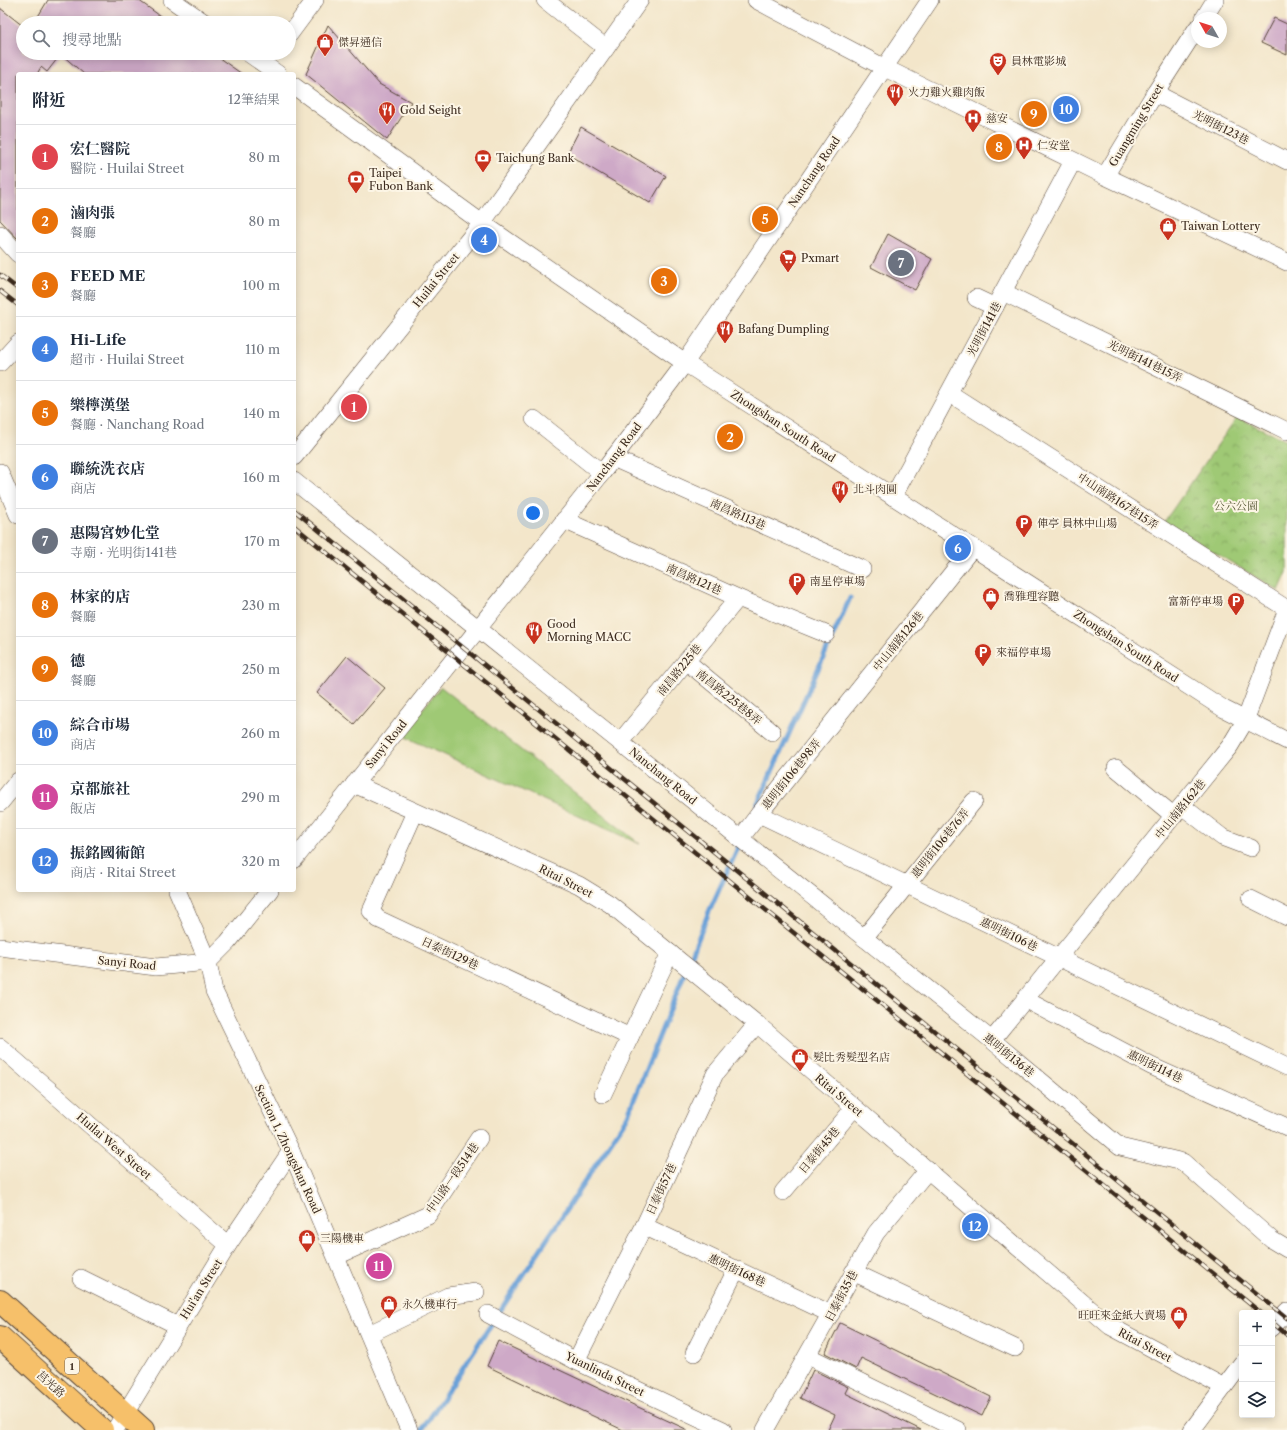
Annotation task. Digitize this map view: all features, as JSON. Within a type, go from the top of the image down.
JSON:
[{"type":"main road","name":"1","points":[[0,1301],[120,1422],[143,1430]]},
{"type":"main road","name":"莒光路","points":[[0,1337],[102,1430]]},
{"type":"street","points":[[172,0],[195,16]]},
{"type":"street","points":[[296,26],[315,0]]},
{"type":"street","points":[[545,0],[606,48]]},
{"type":"street","name":"Huilai Street","points":[[296,455],[482,223],[640,0]]},
{"type":"street","name":"Guangming Street","points":[[756,0],[885,68],[1105,176],[1155,93],[1191,37]]},
{"type":"street","name":"Nanchang Road","points":[[740,839],[478,629],[614,458],[684,362],[930,0]]},
{"type":"street","points":[[1208,12],[1216,0]]},
{"type":"street","points":[[259,60],[270,67]]},
{"type":"street","name":"Zhongshan South Road","points":[[296,87],[482,223],[684,362],[1245,721],[1287,741]]},
{"type":"street","name":"光明街123巷","points":[[1155,93],[1287,161]]},
{"type":"street","name":"光明街141巷","points":[[893,497],[1073,161]]},
{"type":"street","points":[[1105,176],[1287,262]]},
{"type":"street","points":[[0,234],[16,252]]},
{"type":"street","name":"光明街141巷15弄","points":[[1003,292],[1287,431]]},
{"type":"street","points":[[976,298],[995,307]]},
{"type":"street","points":[[0,363],[16,345]]},
{"type":"street","name":"中山南路167巷15弄","points":[[950,393],[1287,609]]},
{"type":"street","points":[[534,419],[602,473]]},
{"type":"street","name":"南昌路113巷","points":[[614,458],[862,570]]},
{"type":"street","points":[[0,472],[16,510]]},
{"type":"street","points":[[296,483],[478,629]]},
{"type":"street","name":"南昌路121巷","points":[[564,520],[738,598],[826,634]]},
{"type":"street","name":"中山南路126巷","points":[[823,734],[973,547]]},
{"type":"street","name":"南昌路225巷","points":[[620,742],[738,598]]},
{"type":"street","name":"中山南路162巷","points":[[992,1040],[1026,1000],[1230,746],[1245,721],[1287,609]]},
{"type":"street","name":"Sanyi Road","points":[[296,857],[478,629]]},
{"type":"street","name":"南昌路225巷8弄","points":[[686,661],[772,732]]},
{"type":"street","name":"惠明街106巷98弄","points":[[759,814],[823,734]]},
{"type":"street","points":[[1116,768],[1178,811],[1222,837],[1251,848]]},
{"type":"street","points":[[0,803],[16,783]]},
{"type":"street","name":"Ritai Street","points":[[354,784],[579,885],[610,904],[757,1024],[1110,1326],[1224,1387]]},
{"type":"street","name":"惠明街106巷76弄","points":[[864,938],[974,801]]},
{"type":"street","name":"日泰街129巷","points":[[415,812],[371,910],[378,919],[630,1038]]},
{"type":"street","points":[[740,839],[759,814]]},
{"type":"street","name":"惠明街106巷","points":[[759,814],[1287,1067]]},
{"type":"street","name":"惠明街136巷","points":[[740,839],[992,1040],[1120,1147],[1182,1162],[1272,1240],[1287,1249]]},
{"type":"street","name":"Section 1, Zhongshan Road","points":[[178,892],[208,962],[214,991],[291,1151],[369,1334],[406,1428]]},
{"type":"street","points":[[208,962],[228,942],[268,892]]},
{"type":"street","points":[[1251,899],[1287,917]]},
{"type":"street","name":"Sanyi Road","points":[[0,947],[156,967],[208,962]]},
{"type":"street","points":[[603,1094],[670,953]]},
{"type":"street","name":"惠明街114巷","points":[[1026,1000],[1152,1066],[1287,1127]]},
{"type":"street","name":"日泰街57巷","points":[[576,1360],[644,1226],[715,1074],[757,1024]]},
{"type":"street","name":"Huilai West Street","points":[[0,1047],[228,1245]]},
{"type":"street","name":"日泰街45巷","points":[[783,1192],[854,1108]]},
{"type":"street","name":"中山路一段514巷","points":[[336,1256],[428,1215],[479,1138]]},
{"type":"street","name":"Hui'an Street","points":[[120,1422],[228,1245],[291,1151]]},
{"type":"street","name":"日泰街35巷","points":[[765,1430],[876,1233],[928,1170]]},
{"type":"street","name":"惠明街168巷","points":[[644,1226],[831,1314]]},
{"type":"street","points":[[694,1353],[736,1270]]},
{"type":"street","points":[[853,1272],[1015,1348]]},
{"type":"street","points":[[81,1278],[178,1326]]},
{"type":"street","points":[[369,1334],[448,1296],[476,1292]]},
{"type":"street","points":[[1275,1325],[1287,1311]]},
{"type":"street","name":"Yuanlinda Street","points":[[488,1314],[576,1360],[723,1430]]},
{"type":"street","points":[[808,1356],[958,1430]]},
{"type":"street","points":[[1192,1430],[1239,1367]]},
{"type":"green space","name":"公六公園","points":[[1237,417],[1287,441],[1287,572],[1279,591],[1164,522]]},
{"type":"green space","points":[[441,687],[640,844],[401,735]]},
{"type":"building","points":[[48,0],[138,0],[160,16],[38,16]]},
{"type":"building","points":[[0,8],[16,21],[16,60],[56,60],[47,72],[41,67],[38,72],[16,72],[16,237],[0,220]]},
{"type":"building","points":[[1274,18],[1287,24],[1287,55],[1261,43]]},
{"type":"building","points":[[328,25],[379,84],[411,102],[387,140],[306,74]]},
{"type":"building","points":[[68,60],[222,60],[239,72],[82,72]]},
{"type":"building","points":[[581,127],[666,176],[650,203],[567,154]]},
{"type":"building","points":[[888,234],[932,259],[915,290],[871,267]]},
{"type":"building","points":[[347,656],[385,688],[354,724],[317,693]]},
{"type":"building","points":[[840,1323],[991,1397],[982,1416],[861,1358],[856,1369],[825,1353]]},
{"type":"building","points":[[498,1341],[688,1430],[623,1430],[535,1389],[487,1366]]},
{"type":"building","points":[[813,1370],[848,1387],[845,1393],[921,1430],[828,1430],[835,1415],[800,1398]]},
{"type":"waterway","points":[[757,805],[850,598]]},
{"type":"waterway","points":[[422,1430],[627,1117],[708,914],[741,841]]},
{"type":"railway","points":[[0,275],[16,287]]},
{"type":"railway","points":[[0,291],[16,303]]},
{"type":"railway","points":[[296,512],[1287,1318]]},
{"type":"railway","points":[[296,528],[1257,1310]]},
{"type":"railway","points":[[1275,1325],[1287,1335]]},
{"type":"place","name":"傑昇通信","points":[[325,57]]},
{"type":"place","name":"員林電影城","points":[[998,76]]},
{"type":"place","name":"火力雞火雞肉飯","points":[[895,107]]},
{"type":"place","name":"綜合市場","points":[[1066,109]]},
{"type":"place","name":"德","points":[[1034,114]]},
{"type":"place","name":"Gold Seight","points":[[387,125]]},
{"type":"place","name":"慈安","points":[[973,133]]},
{"type":"place","name":"林家的店","points":[[999,147]]},
{"type":"place","name":"仁安堂","points":[[1024,160]]},
{"type":"place","name":"Taichung Bank","points":[[483,173]]},
{"type":"place","name":"Taipei Fubon Bank","points":[[356,194]]},
{"type":"place","name":"樂檸漢堡","points":[[765,219]]},
{"type":"place","name":"Hi-Life","points":[[484,240]]},
{"type":"place","name":"Taiwan Lottery","points":[[1168,241]]},
{"type":"place","name":"惠陽宮妙化堂","points":[[901,263]]},
{"type":"place","name":"Pxmart","points":[[788,273]]},
{"type":"place","name":"FEED ME","points":[[664,281]]},
{"type":"place","name":"Bafang Dumpling","points":[[725,344]]},
{"type":"place","name":"宏仁醫院","points":[[354,407]]},
{"type":"place","name":"滷肉張","points":[[730,437]]},
{"type":"place","name":"北斗肉圓","points":[[840,504]]},
{"type":"place","name":"俥亭 員林中山場","points":[[1024,538]]},
{"type":"place","name":"聯統洗衣店","points":[[958,548]]},
{"type":"place","name":"南星停車場","points":[[797,596]]},
{"type":"place","name":"喬雅理容聽","points":[[991,611]]},
{"type":"place","name":"富新停車場","points":[[1236,616]]},
{"type":"place","name":"Good Morning MACC","points":[[534,645]]},
{"type":"place","name":"來福停車場","points":[[983,667]]},
{"type":"place","name":"髮比秀髮型名店","points":[[800,1072]]},
{"type":"place","name":"振銘國術館","points":[[975,1226]]},
{"type":"place","name":"三陽機車","points":[[307,1253]]},
{"type":"place","name":"京都旅社","points":[[379,1266]]},
{"type":"place","name":"永久機車行","points":[[389,1319]]},
{"type":"place","name":"旺旺來金紙大賣場","points":[[1179,1330]]}]
